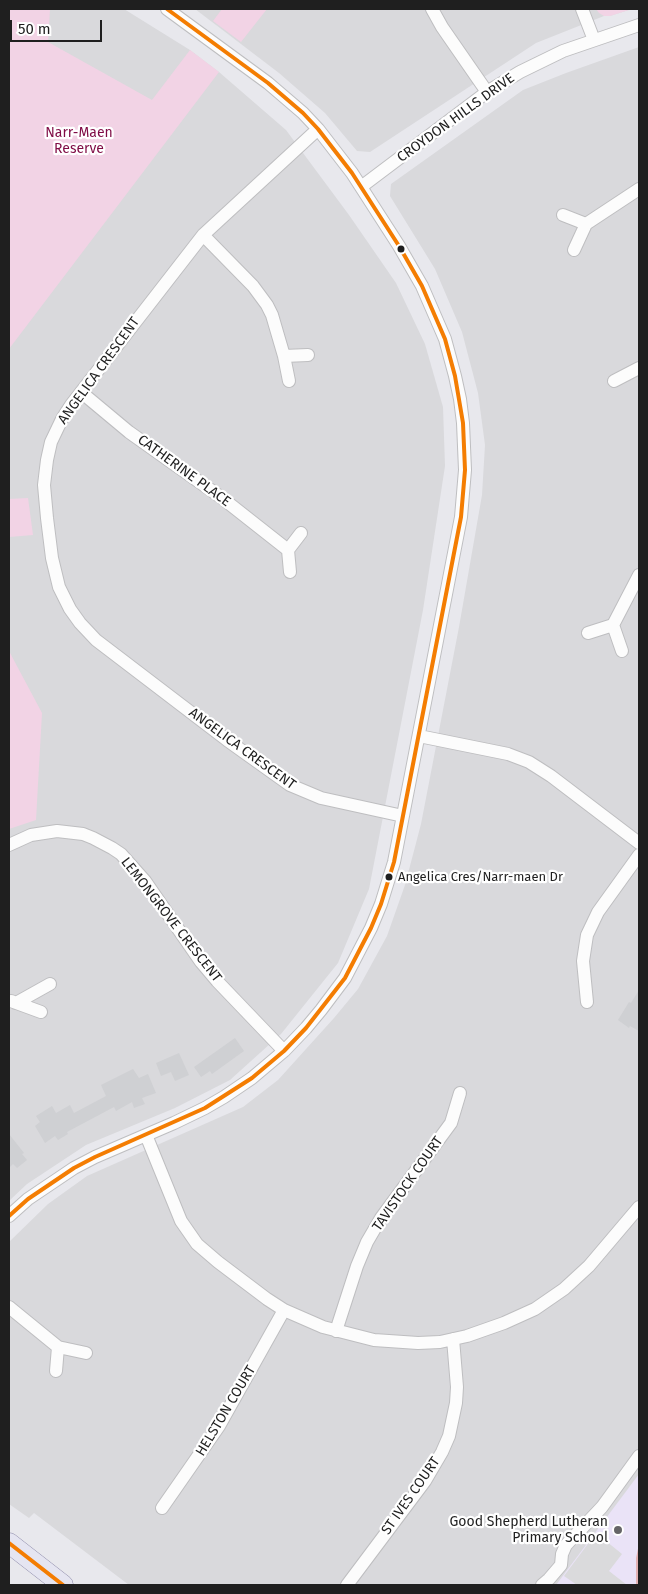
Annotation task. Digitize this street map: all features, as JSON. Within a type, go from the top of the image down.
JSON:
[{"type":"main road","points":[[9,1543],[63,1585]]},
{"type":"street","points":[[9,1216],[28,1199],[95,1156],[174,1123],[224,1097],[252,1078],[284,1051],[322,1010],[344,978],[364,944],[382,904],[390,879],[461,517],[465,470],[460,399],[450,358],[430,303],[404,254],[341,157],[303,113],[268,83],[167,9]]},
{"type":"street","points":[[432,9],[442,27],[487,92]]},
{"type":"street","points":[[582,9],[594,40]]},
{"type":"street","name":"CROYDON HILLS DRIVE","points":[[360,187],[487,92],[538,62],[563,51],[639,25]]},
{"type":"street","name":"ANGELICA CRESCENT","points":[[318,129],[203,235],[62,419],[51,442],[44,485],[52,558],[59,588],[70,609],[96,640],[290,785],[321,798],[403,816]]},
{"type":"street","points":[[574,250],[586,224],[639,189]]},
{"type":"street","points":[[563,214],[586,224]]},
{"type":"street","points":[[203,235],[245,276],[261,296],[272,315],[289,381]]},
{"type":"street","points":[[284,356],[308,355]]},
{"type":"street","points":[[614,381],[639,368]]},
{"type":"street","name":"CATHERINE PLACE","points":[[81,392],[129,432],[222,498],[288,550]]},
{"type":"street","points":[[290,572],[288,550],[301,533]]},
{"type":"street","points":[[622,651],[613,625],[639,575]]},
{"type":"street","points":[[588,632],[613,625]]},
{"type":"street","points":[[419,736],[508,754],[529,762],[551,776],[639,843]]},
{"type":"street","name":"LEMONGROVE CRESCENT","points":[[9,845],[31,835],[57,831],[82,834],[121,854],[144,881],[201,962],[284,1051]]},
{"type":"street","points":[[587,1002],[583,961],[587,935],[598,912],[639,855]]},
{"type":"street","points":[[12,1001],[50,984]]},
{"type":"street","points":[[12,1001],[41,1012]]},
{"type":"street","name":"TAVISTOCK COURT","points":[[336,1331],[357,1266],[367,1242],[381,1218],[451,1122],[460,1094]]},
{"type":"street","points":[[146,1135],[181,1221],[192,1237],[218,1262],[284,1310],[323,1327],[374,1340],[418,1343],[440,1342],[504,1323],[535,1309],[564,1289],[589,1266],[639,1207]]},
{"type":"street","points":[[9,1307],[58,1347],[86,1353]]},
{"type":"street","name":"HELSTON COURT","points":[[162,1508],[219,1426],[284,1310]]},
{"type":"street","name":"ST IVES COURT","points":[[347,1585],[425,1481],[449,1436],[456,1403],[457,1387],[454,1339]]},
{"type":"street","points":[[56,1371],[58,1347]]},
{"type":"street","points":[[542,1585],[550,1579],[560,1565],[566,1546],[602,1507],[639,1456]]},
{"type":"shaded area","points":[[9,9],[124,9],[190,50],[219,72],[286,130],[349,215],[396,283],[425,344],[443,407],[445,466],[423,610],[369,889],[338,963],[281,1034],[230,1080],[175,1108],[86,1145],[27,1184],[9,1201]]},
{"type":"shaded area","points":[[195,9],[632,9],[604,16],[536,43],[370,152],[357,151],[325,113],[279,73]]},
{"type":"shaded area","points":[[639,47],[639,1585],[129,1585],[34,1513],[29,1518],[9,1504],[9,1242],[48,1204],[87,1176],[243,1107],[278,1080],[358,989],[387,936],[405,885],[421,824],[482,495],[485,445],[478,393],[462,332],[435,269],[390,196],[391,184],[523,90]]},
{"type":"shaded area","name":"Good Shepherd Lutheran Primary School","points":[[639,1474],[639,1585],[556,1585]]},
{"type":"shaded area","points":[[596,1533],[622,1554],[609,1571],[627,1585],[577,1585],[564,1576]]},
{"type":"shaded area","points":[[639,1544],[639,1585],[636,1585],[636,1558]]},
{"type":"green space","name":"Narr-Maen Reserve","points":[[9,9],[50,9],[48,42],[152,100],[190,50],[219,72],[9,349]]},
{"type":"green space","points":[[222,9],[267,9],[241,42],[213,21]]},
{"type":"green space","points":[[596,9],[632,9],[604,16]]},
{"type":"green space","points":[[28,498],[33,535],[9,537],[9,499]]},
{"type":"green space","points":[[9,651],[42,713],[36,820],[9,829]]},
{"type":"building","points":[[639,990],[639,1031],[630,1026],[629,1028],[618,1020]]},
{"type":"building","points":[[235,1038],[244,1051],[212,1074],[210,1071],[201,1077],[194,1067]]},
{"type":"building","points":[[179,1053],[189,1075],[175,1081],[171,1072],[161,1076],[156,1063]]},
{"type":"building","points":[[133,1069],[139,1078],[148,1074],[156,1093],[142,1098],[145,1104],[134,1108],[132,1102],[116,1111],[114,1107],[67,1132],[68,1134],[58,1140],[55,1136],[45,1143],[35,1126],[40,1122],[36,1116],[52,1106],[56,1113],[70,1105],[74,1113],[106,1096],[101,1085]]},
{"type":"building","points":[[9,1134],[24,1153],[22,1154],[27,1160],[17,1168],[13,1164],[9,1168]]},
{"type":"transit line","points":[[9,1216],[28,1199],[74,1168],[205,1108],[252,1078],[284,1051],[306,1028],[345,978],[371,928],[381,904],[394,862],[461,517],[465,470],[463,423],[455,376],[445,339],[422,286],[399,246],[352,173],[303,113],[268,83],[167,9]]},
{"type":"transit line","points":[[9,1543],[63,1585]]},
{"type":"place","name":"Angelica Cres/Narr-maen Dr","points":[[389,877]]},
{"type":"place","name":"Good Shepherd Lutheran Primary School","points":[[618,1530]]}]
